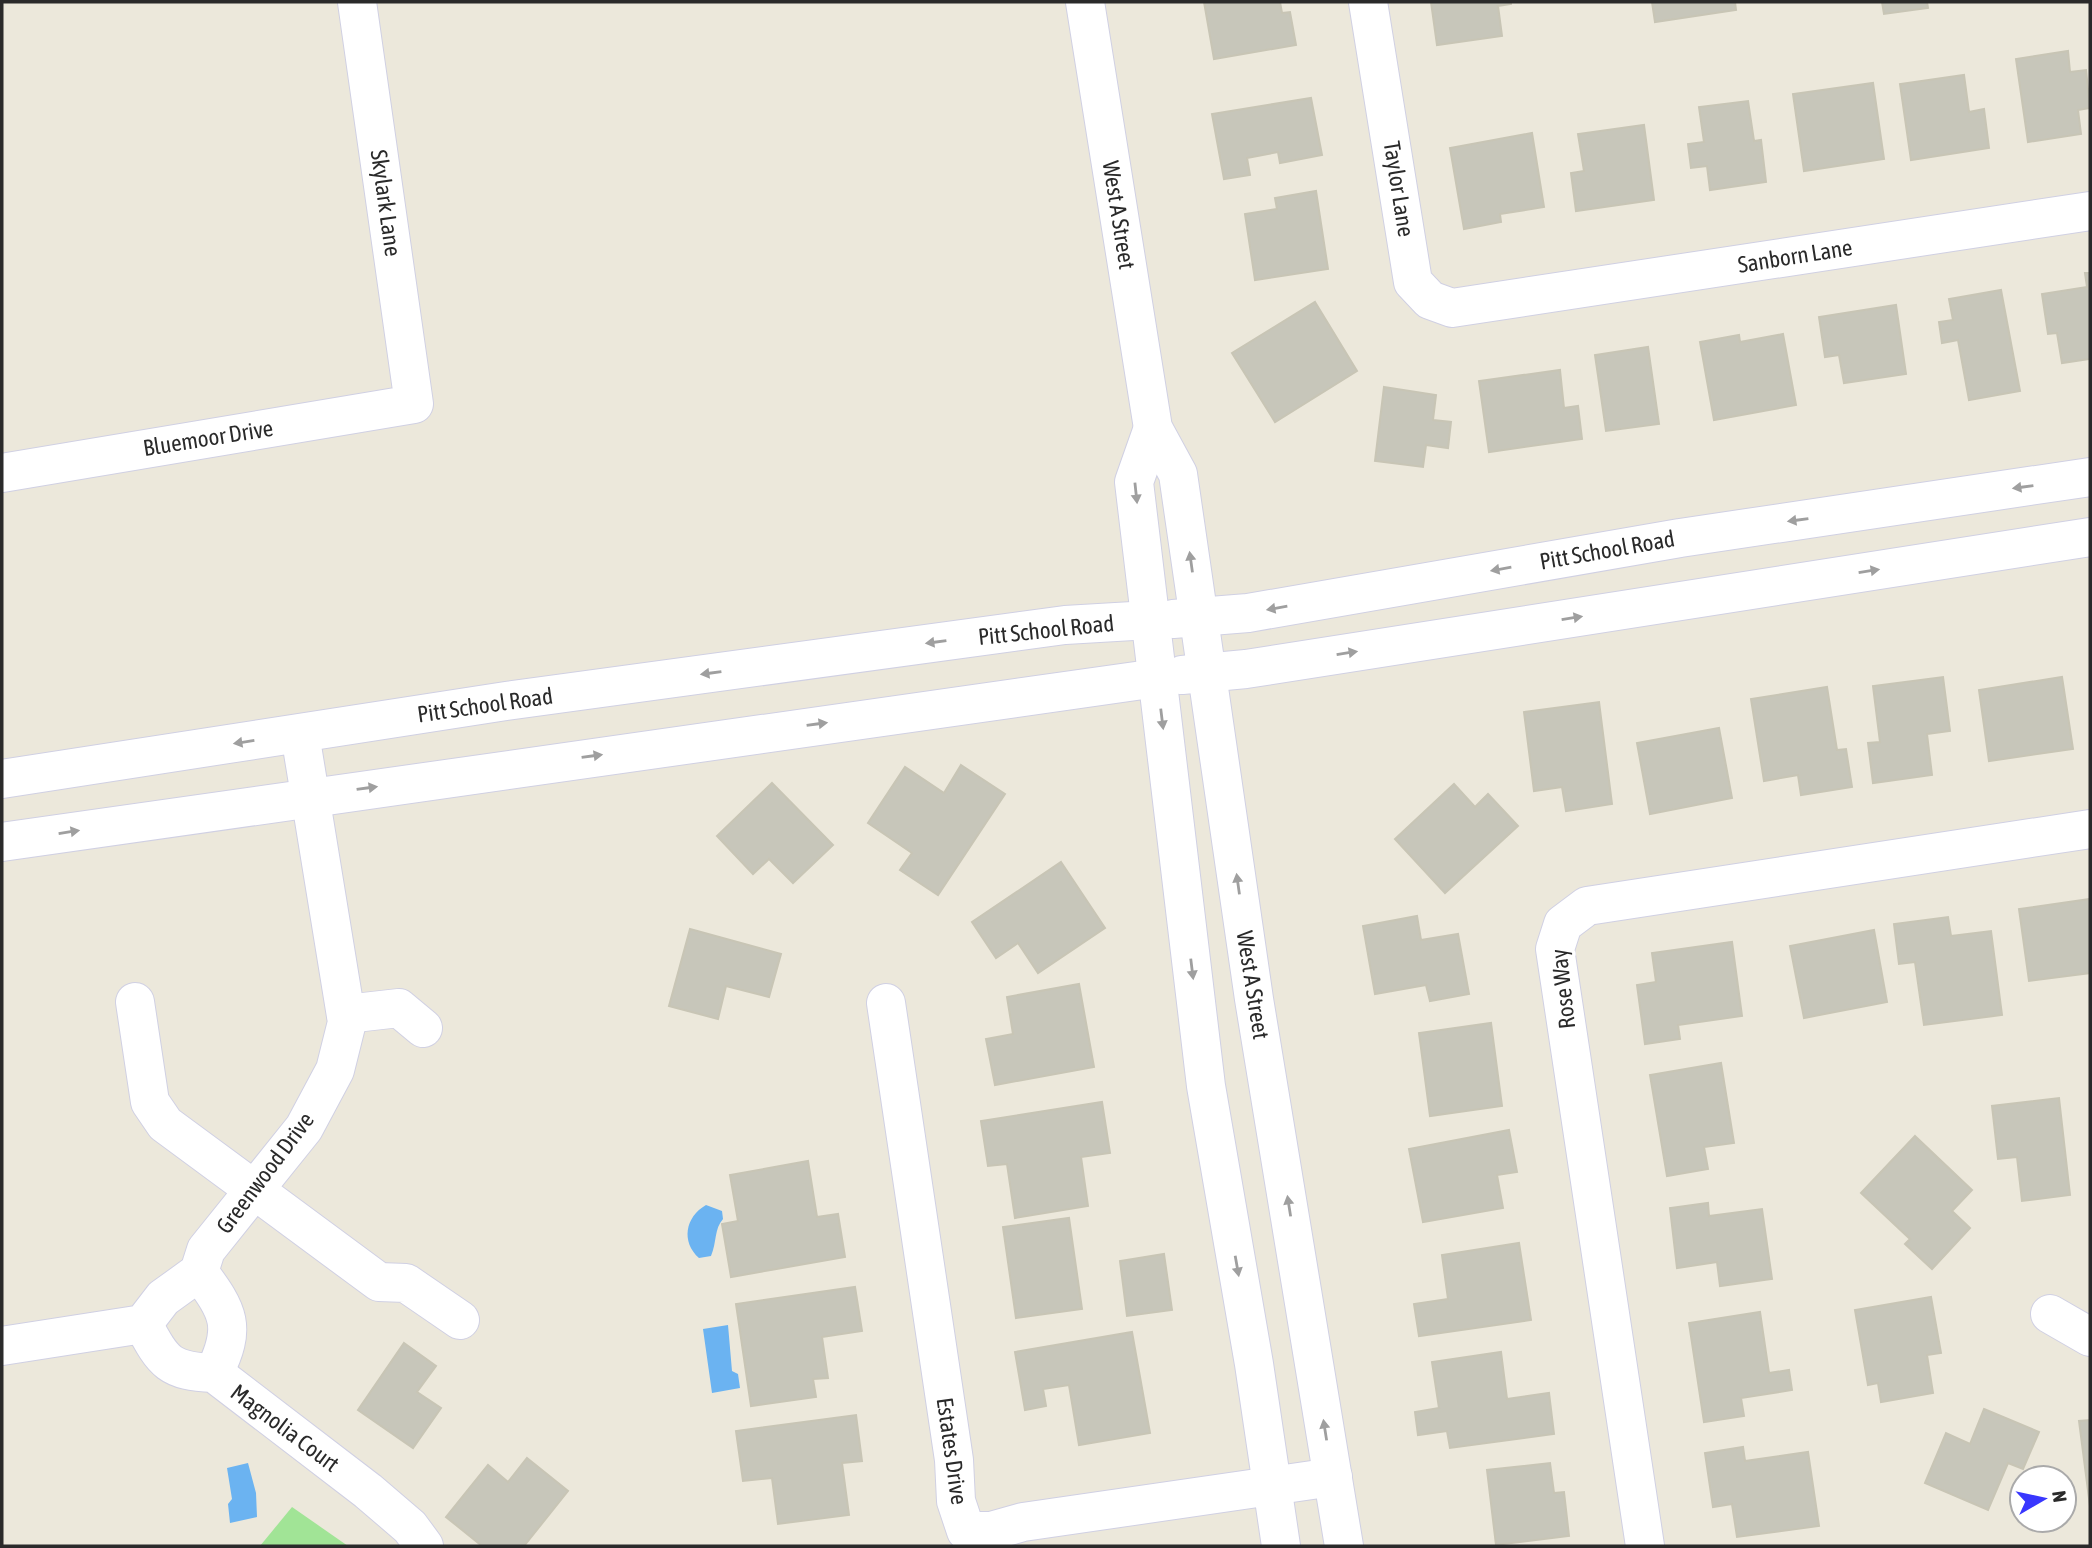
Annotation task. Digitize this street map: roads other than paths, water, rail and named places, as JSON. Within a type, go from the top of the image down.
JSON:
[{"type":"street","name":"Skylark Lane","points":[[357,2],[414,404]]},
{"type":"street","name":"West A Street","points":[[1085,2],[1153,428],[1178,474],[1254,999],[1344,1546]]},
{"type":"street","name":"Taylor Lane","points":[[1368,2],[1413,282],[1430,300],[1452,308],[1500,301]]},
{"type":"street","name":"Sanborn Lane","points":[[1500,301],[2090,211]]},
{"type":"street","name":"Bluemoor Drive","points":[[2,473],[414,404]]},
{"type":"street","name":"West A Street","points":[[1153,428],[1134,482],[1206,1086],[1281,1546]]},
{"type":"street","name":"Pitt School Road","points":[[2,779],[506,701],[1065,625],[1248,613],[1680,538],[2090,477]]},
{"type":"street","points":[[2,842],[310,796],[1207,673],[2090,537]]},
{"type":"street","name":"Greenwood Drive","points":[[143,1324],[163,1298],[199,1272],[206,1250],[304,1128],[335,1070],[347,1022],[300,734]]},
{"type":"street","name":"Rose Way","points":[[1645,1546],[1555,949],[1563,924],[1587,906],[2090,829]]},
{"type":"street","points":[[135,1002],[150,1101],[164,1124],[379,1282],[406,1283],[460,1320]]},
{"type":"street","name":"Estates Drive","points":[[886,1003],[954,1460],[956,1501],[966,1531],[991,1531],[1023,1522],[1333,1477]]},
{"type":"street","points":[[346,1014],[399,1007],[423,1028]]},
{"type":"street","points":[[199,1272],[223,1310],[230,1332],[214,1373]]},
{"type":"street","points":[[2050,1314],[2090,1337]]},
{"type":"street","points":[[2,1346],[143,1324]]},
{"type":"street","name":"Magnolia Court","points":[[143,1324],[157,1349],[170,1364],[185,1372],[214,1373],[368,1491],[410,1527],[424,1546]]},
{"type":"water","points":[[706,1205],[722,1211],[723,1219],[718,1227],[711,1256],[699,1258],[690,1245],[688,1230],[694,1216]]},
{"type":"water","points":[[728,1325],[732,1371],[738,1374],[740,1388],[712,1393],[703,1329]]},
{"type":"water","points":[[248,1463],[256,1493],[257,1517],[230,1523],[228,1504],[232,1499],[227,1468]]}]
